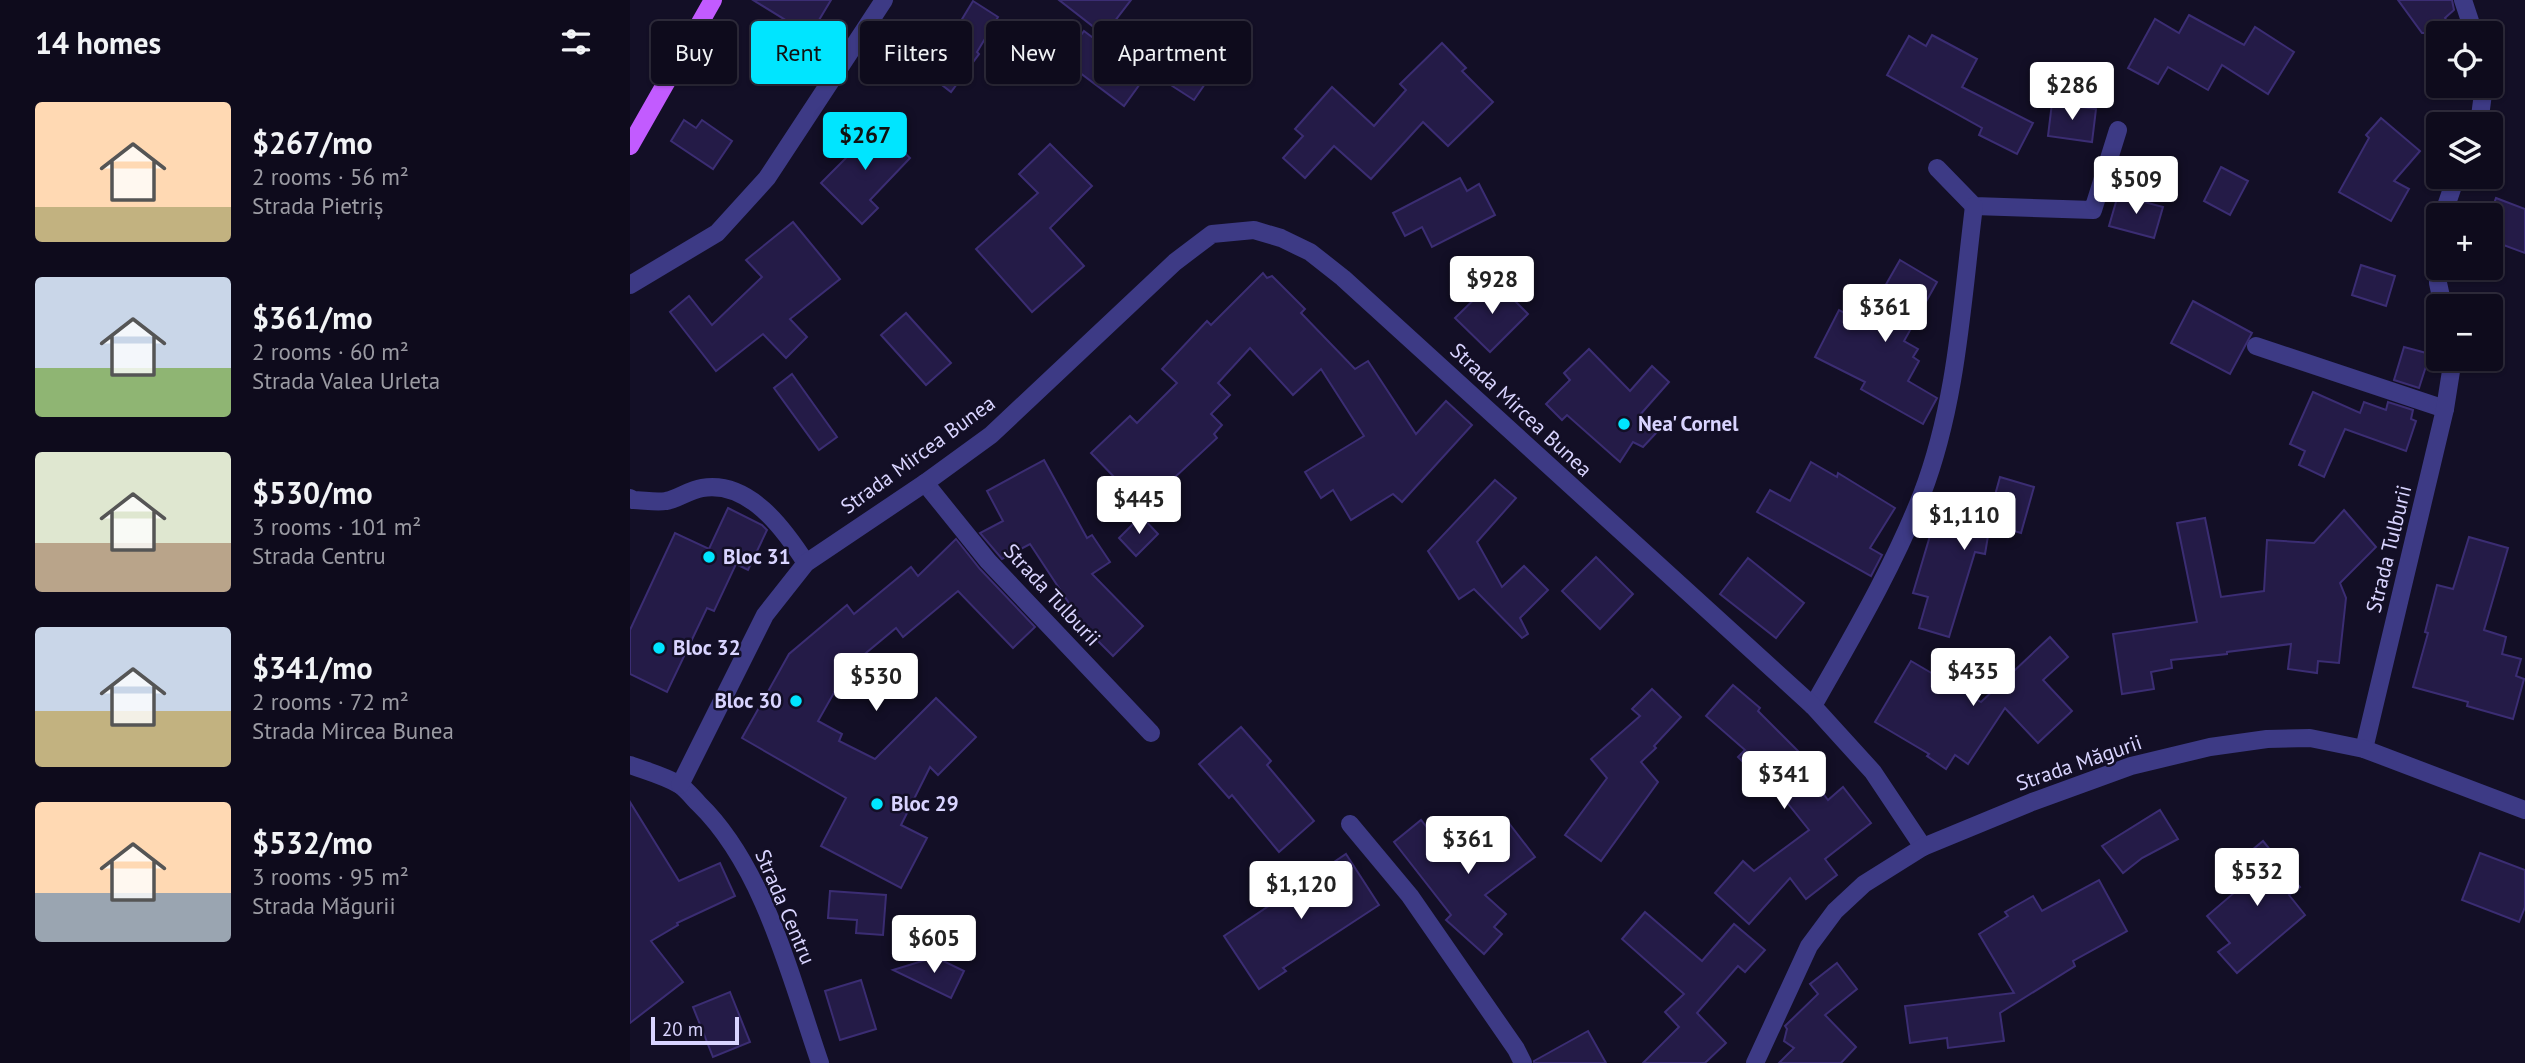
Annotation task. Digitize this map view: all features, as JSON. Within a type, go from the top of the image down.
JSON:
[{"type":"main road","points":[[630,146],[713,0]]},
{"type":"street","points":[[630,285],[717,233],[767,178],[884,0]]},
{"type":"street","points":[[2463,0],[2470,21]]},
{"type":"street","points":[[1937,168],[1974,206],[2094,210],[2119,130]]},
{"type":"street","points":[[1813,706],[1884,579],[1923,492],[1939,439],[1953,376],[1974,206]]},
{"type":"street","name":"Strada Mircea Bunea","points":[[806,563],[991,435],[1185,255],[1212,234],[1254,230],[1281,238],[1310,252],[1343,278],[1813,706],[1873,772],[1923,847]]},
{"type":"street","points":[[2256,346],[2445,409]]},
{"type":"street","name":"Strada Tulburii","points":[[2364,749],[2445,409],[2451,371]]},
{"type":"street","name":"Strada Tulburii","points":[[925,483],[988,561],[1151,733]]},
{"type":"street","points":[[630,498],[665,501],[702,488],[730,490],[765,509],[785,531],[806,563],[765,615],[680,785]]},
{"type":"street","name":"Strada Măgurii","points":[[1755,1063],[1809,946],[1835,911],[1864,884],[1923,847],[2032,802],[2131,766],[2210,747],[2267,739],[2310,738],[2364,749],[2525,810]]},
{"type":"street","name":"Strada Centru","points":[[630,765],[680,785],[716,820],[740,854],[765,909],[820,1063]]},
{"type":"street","points":[[1350,824],[1410,896],[1523,1063]]},
{"type":"building","points":[[753,0],[831,0],[818,21],[787,21]]},
{"type":"building","points":[[1059,0],[1131,0],[1115,21],[1094,21],[1094,27]]},
{"type":"building","points":[[2398,0],[2452,0],[2454,10],[2445,18],[2447,21],[2426,21],[2426,33],[2422,33]]},
{"type":"building","points":[[973,1],[998,17],[996,21],[986,21],[986,37],[972,64],[972,21],[961,21]]},
{"type":"building","points":[[2189,15],[2244,45],[2255,27],[2294,52],[2268,94],[2222,65],[2208,90],[2168,67],[2158,84],[2128,68],[2155,19],[2179,33]]},
{"type":"building","points":[[1084,31],[1094,39],[1094,83],[1080,73],[1080,37]]},
{"type":"building","points":[[1932,35],[1977,59],[1962,87],[2033,123],[2017,154],[1979,135],[1982,128],[1887,75],[1909,36],[1926,46]]},
{"type":"building","points":[[1442,43],[1466,68],[1462,71],[1493,102],[1448,146],[1423,122],[1371,179],[1334,146],[1305,178],[1283,158],[1303,136],[1295,129],[1332,87],[1374,126],[1406,90],[1400,84]]},
{"type":"building","points":[[941,84],[957,84],[951,92]]},
{"type":"building","points":[[1095,84],[1140,84],[1124,106]]},
{"type":"building","points":[[1169,84],[1205,84],[1194,100]]},
{"type":"building","points":[[2052,103],[2096,109],[2092,142],[2048,136]]},
{"type":"building","points":[[2381,118],[2420,151],[2394,181],[2409,189],[2391,221],[2339,192],[2369,138],[2366,135]]},
{"type":"building","points":[[684,120],[696,128],[702,120],[732,141],[713,169],[671,141]]},
{"type":"building","points":[[874,123],[910,158],[870,200],[878,208],[862,224],[821,183],[848,156],[845,153]]},
{"type":"building","points":[[1050,144],[1092,186],[1050,228],[1084,266],[1032,312],[976,249],[1038,193],[1019,174]]},
{"type":"building","points":[[2221,167],[2248,181],[2230,215],[2204,201]]},
{"type":"building","points":[[1460,178],[1467,191],[1479,184],[1495,215],[1432,247],[1422,227],[1405,236],[1393,213]]},
{"type":"building","points":[[2118,195],[2163,207],[2154,238],[2109,226]]},
{"type":"building","points":[[2496,198],[2525,209],[2525,253],[2503,245],[2503,203],[2494,203]]},
{"type":"building","points":[[793,222],[840,279],[790,319],[807,337],[786,358],[763,334],[716,371],[670,312],[689,296],[712,325],[762,277],[746,260]]},
{"type":"building","points":[[1900,260],[1937,282],[1904,341],[1918,349],[1913,357],[1919,361],[1908,381],[1937,398],[1923,424],[1861,389],[1865,382],[1815,357],[1839,310],[1864,323]]},
{"type":"building","points":[[2361,265],[2395,276],[2386,306],[2352,295]]},
{"type":"building","points":[[1263,273],[1267,278],[1272,276],[1305,309],[1301,313],[1355,369],[1368,361],[1416,434],[1446,401],[1472,425],[1402,502],[1393,494],[1351,520],[1333,490],[1321,498],[1305,472],[1364,436],[1321,369],[1293,395],[1250,348],[1218,383],[1230,395],[1211,414],[1222,425],[1214,434],[1217,438],[1143,507],[1091,453],[1130,416],[1137,423],[1177,383],[1162,369],[1207,321],[1211,325]]},
{"type":"building","points":[[1494,280],[1528,314],[1490,352],[1455,318]]},
{"type":"building","points":[[2193,301],[2252,333],[2230,374],[2171,343]]},
{"type":"building","points":[[906,313],[951,363],[926,385],[881,335]]},
{"type":"building","points":[[2404,347],[2426,353],[2426,366],[2419,388],[2394,380]]},
{"type":"building","points":[[1589,349],[1630,391],[1652,366],[1669,382],[1639,416],[1657,432],[1643,447],[1633,442],[1620,462],[1567,415],[1562,420],[1546,404],[1570,380],[1564,373]]},
{"type":"building","points":[[792,374],[837,437],[819,450],[774,388]]},
{"type":"building","points":[[2313,392],[2360,413],[2364,402],[2386,410],[2388,402],[2413,410],[2411,419],[2416,421],[2406,451],[2345,429],[2324,477],[2299,465],[2305,451],[2290,444]]},
{"type":"building","points":[[1044,460],[1087,538],[1092,535],[1110,562],[1092,574],[1143,626],[1113,656],[1086,629],[1030,544],[1002,559],[980,533],[1003,521],[987,491]]},
{"type":"building","points":[[1811,462],[1837,477],[1838,473],[1895,508],[1870,548],[1882,555],[1871,576],[1757,512],[1770,490],[1790,501]]},
{"type":"building","points":[[2000,477],[2034,487],[2021,533],[1990,524],[1985,554],[1975,552],[1949,637],[1919,628],[1928,597],[1913,593],[1935,519],[1960,524],[1965,501],[1992,506]]},
{"type":"building","points":[[1495,480],[1516,498],[1477,542],[1502,587],[1524,566],[1548,590],[1520,618],[1528,634],[1522,638],[1474,589],[1459,599],[1428,551]]},
{"type":"building","points":[[728,508],[767,530],[748,570],[736,564],[714,611],[707,608],[667,692],[630,674],[630,630],[675,533],[709,549]]},
{"type":"building","points":[[2344,510],[2376,547],[2340,583],[2346,598],[2339,663],[2318,661],[2317,673],[2288,669],[2291,644],[2171,660],[2172,668],[2151,672],[2154,689],[2122,694],[2113,634],[2197,622],[2177,523],[2205,518],[2221,597],[2264,591],[2267,540],[2314,543]]},
{"type":"building","points":[[1141,516],[1158,534],[1136,556],[1119,538]]},
{"type":"building","points":[[2469,537],[2508,548],[2484,630],[2506,637],[2502,654],[2521,659],[2516,676],[2524,679],[2513,719],[2467,706],[2468,702],[2413,687],[2428,633],[2425,632],[2437,585],[2453,589]]},
{"type":"building","points":[[956,539],[980,569],[1035,627],[1013,648],[958,591],[903,637],[896,628],[848,668],[818,721],[842,734],[839,741],[875,759],[936,698],[976,737],[938,775],[930,767],[901,825],[927,838],[901,888],[821,846],[846,798],[742,738],[789,654],[847,605],[854,614],[911,567],[918,576]]},
{"type":"building","points":[[1596,557],[1633,594],[1600,629],[1562,591]]},
{"type":"building","points":[[1748,558],[1804,603],[1776,638],[1720,594]]},
{"type":"building","points":[[2050,637],[2068,657],[2043,680],[2072,711],[2038,743],[2005,708],[1968,764],[1955,755],[1946,769],[1927,756],[1929,754],[1875,722],[1911,661],[1981,702]]},
{"type":"building","points":[[1733,685],[1760,708],[1758,711],[1807,760],[1802,765],[1828,800],[1843,787],[1871,823],[1825,859],[1837,875],[1806,899],[1790,878],[1749,924],[1715,893],[1743,861],[1754,871],[1809,830],[1777,790],[1774,794],[1738,757],[1745,750],[1706,716]]},
{"type":"building","points":[[1652,689],[1681,717],[1641,762],[1658,782],[1601,861],[1565,835],[1607,778],[1591,759],[1640,716],[1632,709]]},
{"type":"building","points":[[1241,727],[1271,761],[1267,765],[1314,821],[1279,852],[1232,795],[1229,798],[1199,764]]},
{"type":"building","points":[[630,802],[679,881],[720,863],[735,896],[677,923],[678,925],[651,941],[683,982],[630,1023]]},
{"type":"building","points":[[2160,810],[2178,839],[2142,858],[2123,873],[2102,846]]},
{"type":"building","points":[[1505,818],[1535,857],[1485,895],[1506,914],[1494,927],[1502,934],[1484,954],[1446,920],[1451,915],[1394,842],[1421,820],[1452,859]]},
{"type":"building","points":[[2263,841],[2300,887],[2289,895],[2305,915],[2237,973],[2218,952],[2230,943],[2207,916],[2249,880],[2235,864]]},
{"type":"building","points":[[2480,853],[2525,870],[2525,907],[2519,922],[2462,900]]},
{"type":"building","points":[[1346,854],[1379,905],[1283,968],[1286,971],[1259,989],[1224,936]]},
{"type":"building","points":[[2099,880],[2127,931],[2073,961],[2075,966],[2000,1013],[2004,1041],[1948,1048],[1947,1038],[1910,1043],[1905,1006],[2014,993],[1979,934],[2008,916],[2005,912],[2033,896],[2042,911]]},
{"type":"building","points":[[830,891],[886,895],[883,935],[856,933],[857,920],[828,918]]},
{"type":"building","points":[[1645,912],[1702,961],[1734,924],[1765,950],[1745,972],[1738,966],[1697,1013],[1726,1043],[1705,1063],[1643,1063],[1679,1027],[1665,1012],[1684,994],[1622,939]]},
{"type":"building","points":[[935,957],[964,971],[951,998],[893,970]]},
{"type":"building","points":[[1837,963],[1857,989],[1825,1015],[1856,1047],[1841,1063],[1779,1063],[1794,1048],[1784,1041],[1787,1029],[1785,1026],[1818,994],[1810,984]]},
{"type":"building","points":[[861,980],[876,1029],[840,1040],[825,991]]},
{"type":"building","points":[[730,992],[750,1042],[713,1057],[693,1007]]},
{"type":"building","points":[[1588,1031],[1606,1063],[1534,1063],[1534,1061]]},
{"type":"place","name":"Nea' Cornel","points":[[1624,424]]},
{"type":"place","name":"Bloc 31","points":[[709,557]]},
{"type":"place","name":"Bloc 32","points":[[659,648]]},
{"type":"place","name":"Bloc 30","points":[[796,701]]},
{"type":"place","name":"Bloc 29","points":[[877,804]]}]
